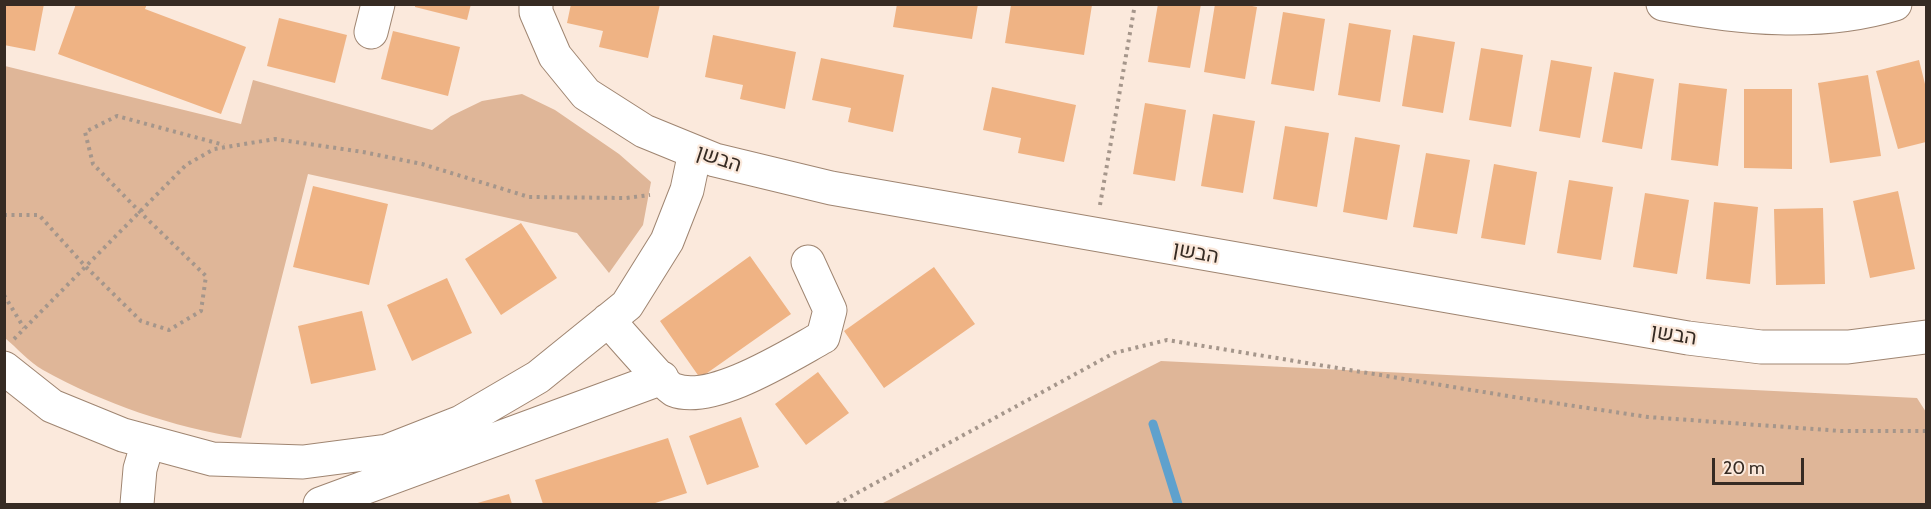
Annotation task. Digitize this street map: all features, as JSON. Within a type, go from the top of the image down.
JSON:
[{"type":"street","name":"הבשן","points":[[536,4],[536,12],[555,56],[586,94],[644,131],[715,160],[831,188],[1688,338],[1751,346],[1848,347],[1926,337]]},
{"type":"street","points":[[1663,4],[1760,19],[1833,16],[1895,4]]},
{"type":"street","points":[[8,355],[52,406],[123,435],[212,459],[303,462],[387,451],[460,422],[538,377],[627,305],[667,241],[687,190],[695,152]]},
{"type":"street","points":[[608,320],[673,390],[695,393],[739,382],[823,337],[830,310],[808,262]]},
{"type":"street","points":[[321,504],[662,378]]},
{"type":"street","points":[[137,504],[140,469],[148,442]]},
{"type":"path","points":[[1095,235],[1135,4]]},
{"type":"path","points":[[4,215],[39,215],[141,321],[169,330],[201,311],[206,276],[93,164],[85,132],[117,116],[228,146]]},
{"type":"path","points":[[8,355],[24,328],[186,165],[214,149],[275,139],[363,152],[422,164],[529,197],[626,198],[687,190]]},
{"type":"path","points":[[4,295],[24,328]]},
{"type":"path","points":[[837,504],[1114,353],[1167,340],[1514,398],[1648,417],[1841,431],[1926,431]]},
{"type":"shaded area","points":[[5,66],[241,124],[253,80],[432,130],[451,116],[482,101],[522,94],[555,110],[619,154],[651,182],[643,225],[609,273],[577,233],[308,174],[241,438],[190,428],[139,413],[66,382],[38,367],[5,338]]},
{"type":"shaded area","points":[[1161,361],[1917,398],[1926,412],[1926,504],[881,504]]},
{"type":"building","points":[[4,4],[44,4],[35,51],[4,45]]},
{"type":"building","points":[[76,4],[147,4],[145,9],[246,47],[221,114],[58,54]]},
{"type":"building","points":[[415,4],[471,4],[467,20],[415,7]]},
{"type":"building","points":[[571,4],[660,4],[648,58],[599,47],[603,31],[567,23]]},
{"type":"building","points":[[897,4],[978,4],[972,39],[893,27]]},
{"type":"building","points":[[1158,4],[1201,4],[1190,68],[1148,62]]},
{"type":"building","points":[[1215,4],[1242,4],[1257,7],[1245,79],[1204,72]]},
{"type":"building","points":[[1011,5],[1092,5],[1084,55],[1005,43]]},
{"type":"building","points":[[1283,12],[1325,19],[1314,91],[1271,84]]},
{"type":"building","points":[[279,18],[347,35],[335,83],[267,66]]},
{"type":"building","points":[[1349,23],[1391,30],[1380,102],[1338,95]]},
{"type":"building","points":[[393,31],[460,47],[448,96],[381,79]]},
{"type":"building","points":[[713,35],[796,52],[785,109],[740,99],[743,85],[705,77]]},
{"type":"building","points":[[1413,35],[1455,42],[1443,113],[1402,106]]},
{"type":"building","points":[[1481,48],[1523,55],[1511,127],[1469,120]]},
{"type":"building","points":[[821,58],[904,75],[893,132],[848,122],[851,108],[812,100]]},
{"type":"building","points":[[1551,60],[1592,67],[1580,138],[1539,131]]},
{"type":"building","points":[[1919,60],[1926,88],[1926,142],[1898,149],[1876,71]]},
{"type":"building","points":[[1614,72],[1654,79],[1642,149],[1602,142]]},
{"type":"building","points":[[1868,75],[1881,156],[1830,163],[1818,83]]},
{"type":"building","points":[[1679,83],[1727,89],[1718,166],[1671,160]]},
{"type":"building","points":[[992,87],[1076,105],[1064,162],[1018,153],[1021,138],[983,130]]},
{"type":"building","points":[[1744,89],[1792,89],[1792,169],[1744,168]]},
{"type":"building","points":[[1145,103],[1186,110],[1175,181],[1133,174]]},
{"type":"building","points":[[1213,114],[1255,121],[1243,193],[1201,186]]},
{"type":"building","points":[[1285,126],[1329,133],[1317,207],[1273,199]]},
{"type":"building","points":[[1355,137],[1400,145],[1387,220],[1343,212]]},
{"type":"building","points":[[1426,153],[1470,160],[1457,234],[1413,227]]},
{"type":"building","points":[[1494,164],[1537,172],[1525,245],[1481,238]]},
{"type":"building","points":[[1569,180],[1613,187],[1601,260],[1557,253]]},
{"type":"building","points":[[313,186],[388,204],[369,285],[293,267]]},
{"type":"building","points":[[1898,191],[1915,269],[1870,278],[1853,201]]},
{"type":"building","points":[[1645,193],[1689,200],[1677,274],[1633,267]]},
{"type":"building","points":[[1714,202],[1758,207],[1750,284],[1706,279]]},
{"type":"building","points":[[1823,208],[1825,284],[1776,285],[1774,209]]},
{"type":"building","points":[[521,223],[557,278],[501,315],[465,259]]},
{"type":"building","points":[[750,256],[791,314],[700,378],[660,321]]},
{"type":"building","points":[[934,267],[975,324],[884,388],[844,331]]},
{"type":"building","points":[[447,278],[472,333],[412,361],[387,305]]},
{"type":"building","points":[[362,311],[376,370],[311,384],[298,326]]},
{"type":"building","points":[[818,372],[849,413],[806,445],[775,404]]},
{"type":"building","points":[[741,417],[759,467],[707,485],[689,436]]},
{"type":"building","points":[[668,438],[687,493],[652,504],[543,504],[535,480]]},
{"type":"building","points":[[509,494],[512,504],[474,504]]},
{"type":"waterway","points":[[1153,424],[1178,504]]}]
